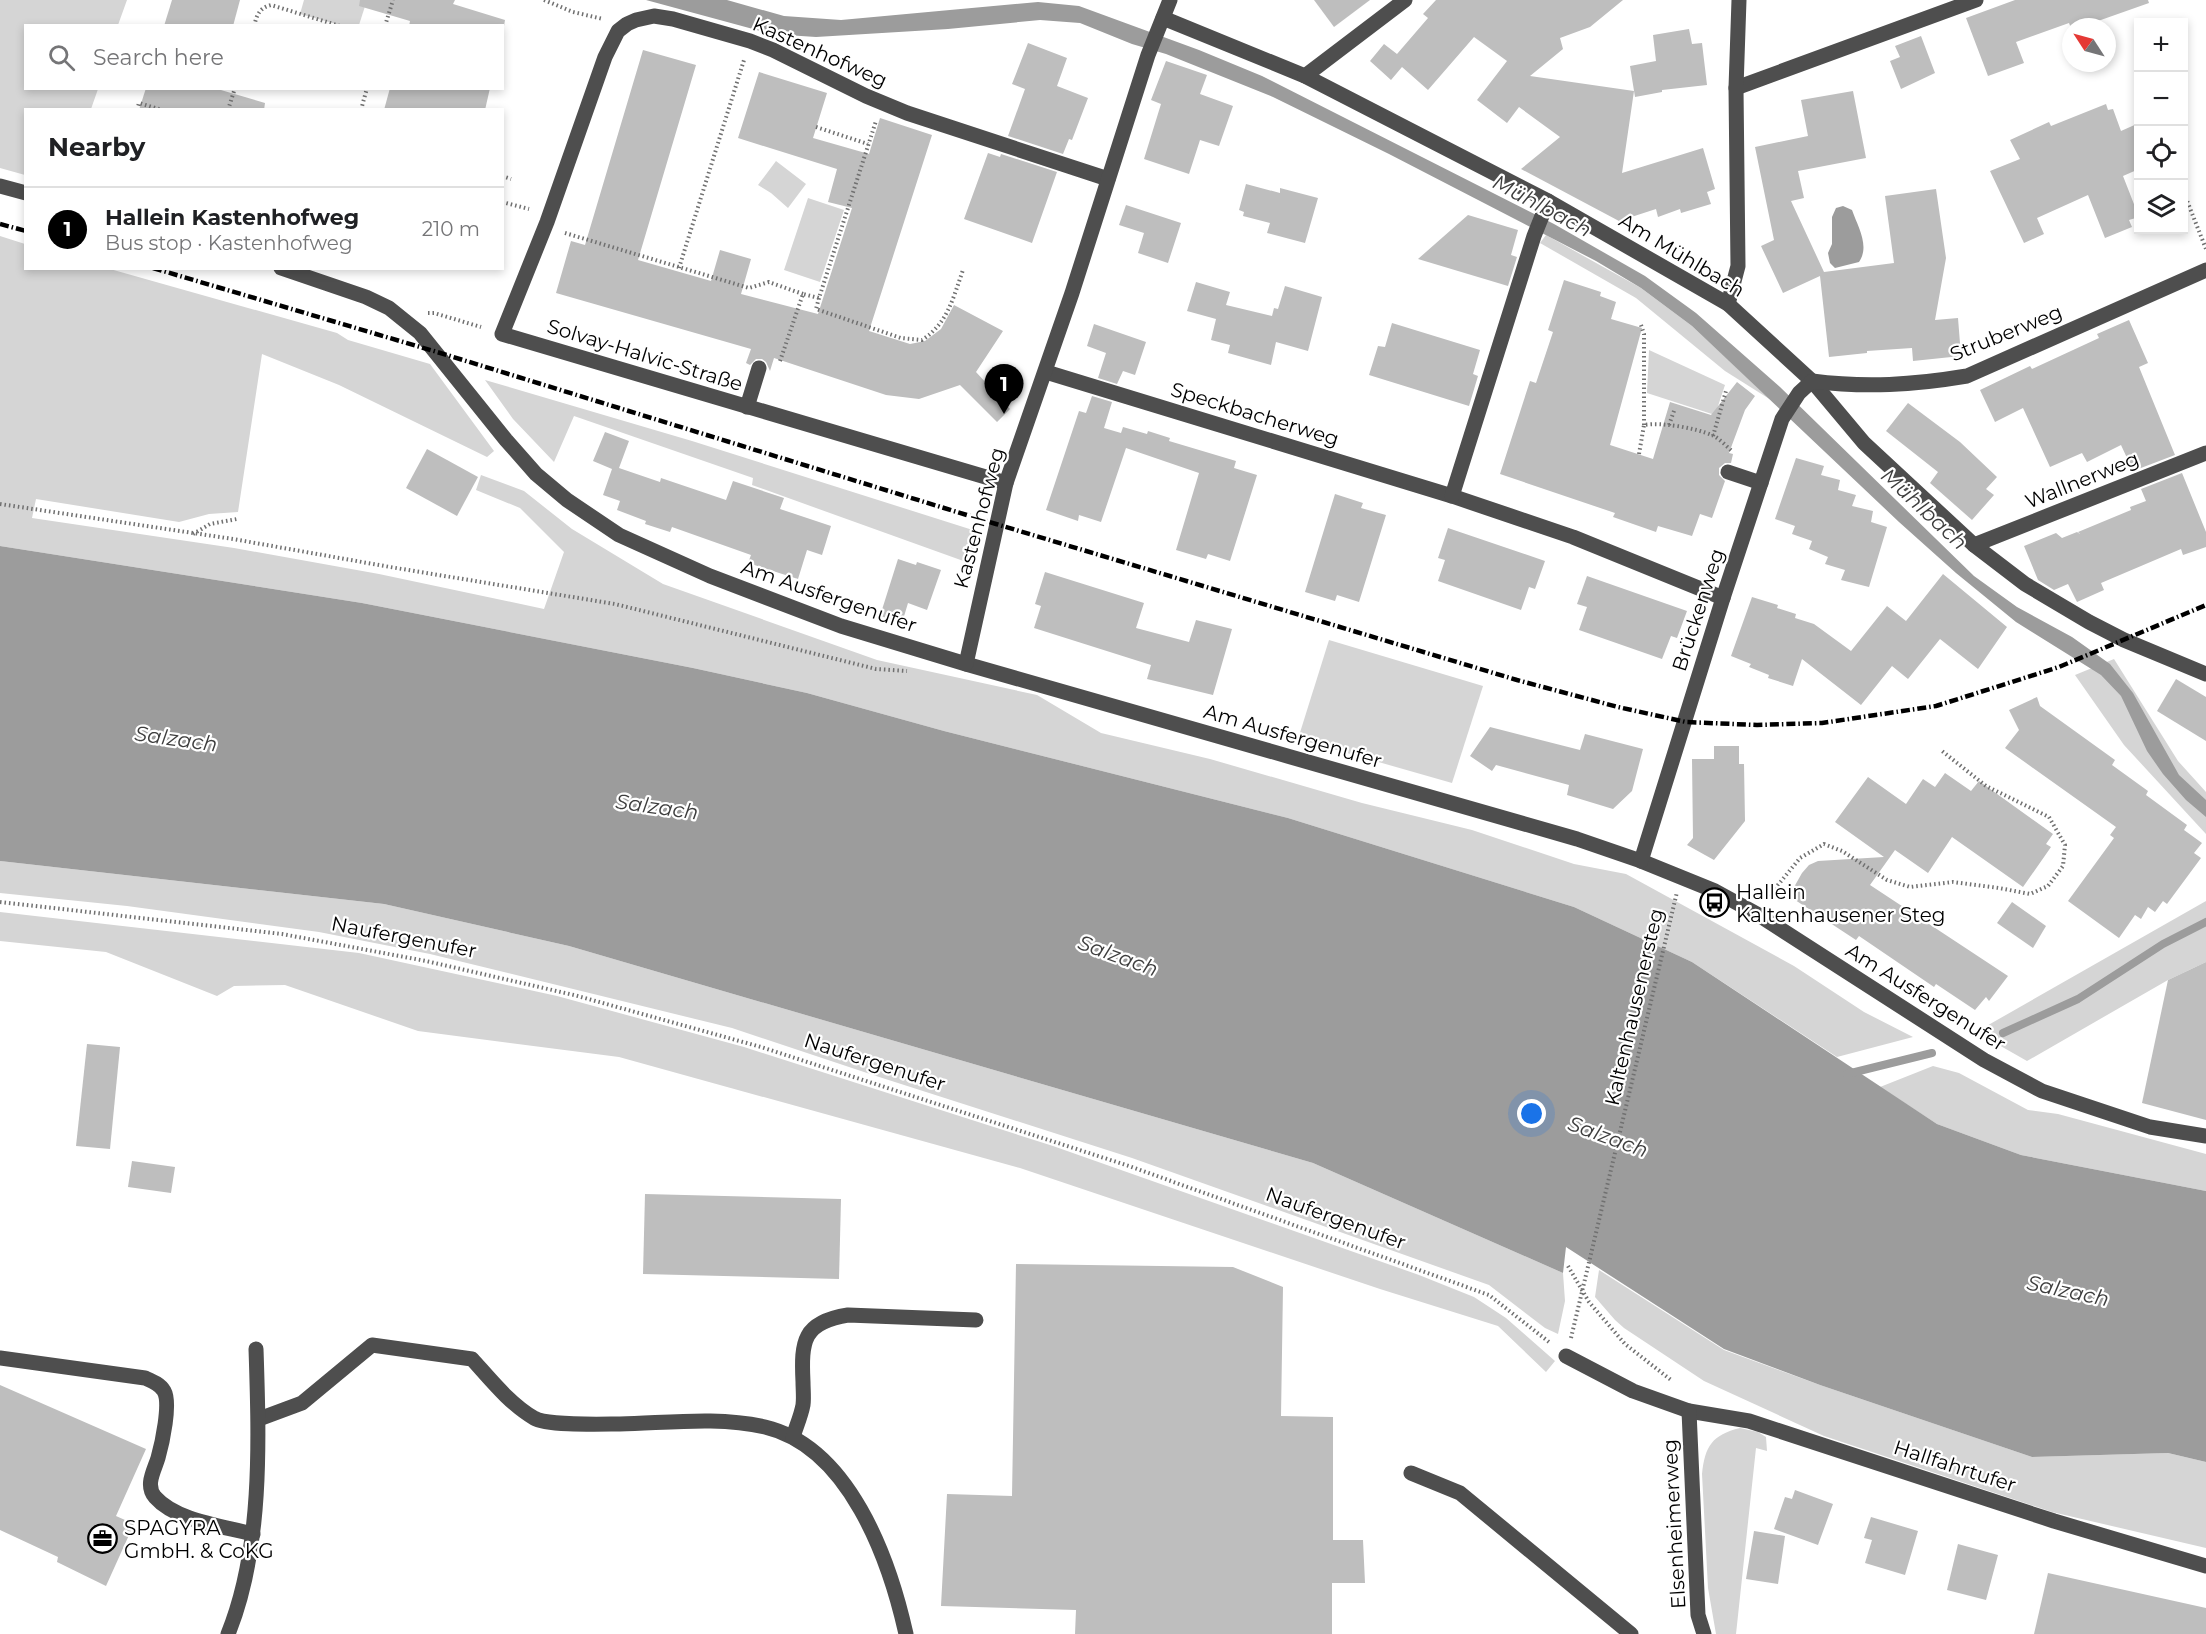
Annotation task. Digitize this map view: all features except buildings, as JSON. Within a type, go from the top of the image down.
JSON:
[{"type":"street","name":"Kastenhofweg","points":[[966,664],[1006,483],[1046,372],[1148,55],[1170,0]]},
{"type":"street","points":[[1305,76],[1405,0]]},
{"type":"street","points":[[1728,304],[1738,266],[1736,88],[1739,0]]},
{"type":"street","points":[[1736,88],[1976,0]]},
{"type":"street","name":"Kastenhofweg","points":[[618,31],[636,20],[654,16],[674,19],[750,41],[882,103],[1108,179]]},
{"type":"street","name":"Am Mühlbach","points":[[1160,26],[1305,76],[1728,304],[1812,381],[1864,443],[1974,545],[2025,584],[2089,622],[2124,640],[2206,674]]},
{"type":"street","points":[[502,334],[547,222],[605,57],[618,31]]},
{"type":"street","points":[[0,186],[24,192]]},
{"type":"street","points":[[1452,496],[1534,236],[1546,207]]},
{"type":"street","points":[[287,270],[366,297],[389,308],[412,324]]},
{"type":"street","name":"Struberweg","points":[[1812,381],[1850,386],[1924,383],[1967,376],[2206,270]]},
{"type":"street","name":"Am Ausfergenufer","points":[[412,324],[536,474],[567,500],[619,535],[710,576],[841,626],[1576,839],[1641,861],[1715,891],[1757,914],[1984,1060],[2042,1090],[2150,1127],[2206,1136]]},
{"type":"street","name":"Solvay-Halvic-Straße","points":[[502,334],[1006,483]]},
{"type":"street","points":[[747,407],[759,368]]},
{"type":"street","name":"Speckbacherweg","points":[[1046,372],[1452,496],[1573,537],[1723,598]]},
{"type":"street","name":"Brückenweg","points":[[1641,861],[1723,598],[1782,419],[1799,393],[1812,381]]},
{"type":"street","name":"Wallnerweg","points":[[1974,545],[2206,453]]},
{"type":"street","points":[[1728,472],[1763,477]]},
{"type":"street","points":[[792,1437],[803,1404],[802,1364],[805,1341],[814,1326],[828,1318],[848,1315],[976,1320]]},
{"type":"street","points":[[259,1419],[302,1403],[372,1345],[472,1359],[502,1392],[536,1420],[578,1424],[730,1422],[765,1427],[792,1437],[817,1454],[849,1489],[874,1539],[897,1597],[906,1634]]},
{"type":"street","points":[[228,1634],[239,1606],[253,1534],[259,1419],[256,1349]]},
{"type":"street","points":[[1566,1356],[1633,1391],[1689,1411]]},
{"type":"street","points":[[0,1358],[145,1378],[155,1382],[164,1390],[167,1403],[158,1457],[149,1482],[154,1496],[179,1515],[253,1534]]},
{"type":"street","name":"Hallfahrtufer","points":[[1689,1411],[1749,1421],[2054,1521],[2206,1566]]},
{"type":"street","name":"Elsenheimerweg","points":[[1689,1411],[1698,1615],[1704,1634]]},
{"type":"street","points":[[1411,1473],[1460,1493],[1631,1634]]},
{"type":"path","points":[[386,24],[393,0]]},
{"type":"path","points":[[544,0],[573,12],[604,19],[618,31]]},
{"type":"path","points":[[254,24],[257,14],[264,7],[271,6],[333,24]]},
{"type":"path","points":[[679,268],[750,41]]},
{"type":"path","points":[[229,108],[234,90]]},
{"type":"path","points":[[362,108],[366,90]]},
{"type":"path","points":[[138,108],[139,103],[155,108]]},
{"type":"path","points":[[882,103],[816,309],[901,338],[922,339],[940,326],[951,304],[963,270]]},
{"type":"path","points":[[816,127],[868,144]]},
{"type":"path","points":[[504,177],[512,179]]},
{"type":"path","points":[[2188,203],[2206,249]]},
{"type":"path","points":[[547,222],[566,234],[749,288],[769,282],[819,298]]},
{"type":"path","points":[[778,369],[803,294]]},
{"type":"path","points":[[412,324],[434,312],[502,334]]},
{"type":"path","points":[[1639,454],[1644,425],[1644,334],[1641,325]]},
{"type":"path","points":[[1713,435],[1726,392]]},
{"type":"path","points":[[1670,425],[1675,408]]},
{"type":"path","points":[[1644,425],[1670,425],[1713,435],[1763,477]]},
{"type":"path","points":[[0,504],[615,603],[876,669],[915,671]]},
{"type":"path","points":[[193,534],[210,524],[237,519]]},
{"type":"path","points":[[1757,914],[1776,885],[1800,858],[1824,844],[1842,851],[1887,880],[1910,887],[1953,882],[2030,894],[2048,886],[2063,866],[2065,845],[2049,817],[1986,786],[1942,751]]},
{"type":"path","name":"Kaltenhausenersteg","points":[[1571,1338],[1677,892]]},
{"type":"path","name":"Naufergenufer","points":[[0,902],[282,934],[415,959],[574,995],[761,1047],[1129,1166],[1489,1294],[1566,1356]]},
{"type":"path","points":[[1568,1266],[1589,1302],[1625,1344],[1683,1392],[1689,1411]]},
{"type":"shaded area","points":[[0,0],[127,0],[118,24],[24,24],[24,90],[98,90],[91,108],[24,108],[24,175],[0,168]]},
{"type":"shaded area","points":[[304,0],[367,0],[359,24],[336,24],[300,14]]},
{"type":"shaded area","points":[[776,161],[806,184],[788,208],[758,185]]},
{"type":"shaded area","points":[[808,198],[844,210],[820,282],[784,270]]},
{"type":"shaded area","points":[[1546,235],[1641,288],[1692,326],[1771,400],[1725,371],[1636,298],[1540,243]]},
{"type":"shaded area","points":[[0,236],[24,244],[24,270],[114,270],[337,333],[348,340],[430,364],[494,451],[487,457],[339,385],[262,354],[238,512],[209,514],[179,522],[36,499],[32,518],[234,548],[379,574],[544,609],[564,552],[520,508],[476,490],[481,475],[524,491],[572,529],[663,584],[877,660],[1037,695],[1101,733],[1210,759],[1362,803],[1472,830],[1574,864],[1626,874],[1794,966],[1864,1012],[1913,1037],[1837,1057],[1692,962],[1574,907],[1288,818],[944,731],[807,693],[693,668],[362,603],[0,546]]},
{"type":"shaded area","points":[[1649,350],[1725,385],[1715,415],[1647,393]]},
{"type":"shaded area","points":[[485,380],[692,441],[979,532],[969,563],[752,485],[753,478],[574,416],[554,462],[513,419]]},
{"type":"shaded area","points":[[1329,640],[1483,686],[1452,783],[1298,739]]},
{"type":"shaded area","points":[[2114,659],[2178,761],[2206,792],[2206,834],[2124,745],[2075,675]]},
{"type":"shaded area","points":[[0,861],[384,904],[569,946],[1313,1163],[1563,1273],[1565,1301],[1558,1334],[1545,1328],[1489,1285],[1132,1158],[732,1028],[430,954],[319,932],[127,906],[0,893]]},
{"type":"shaded area","points":[[2206,901],[2206,962],[2168,980],[2027,1061],[1976,1032]]},
{"type":"shaded area","points":[[0,912],[359,953],[557,996],[744,1047],[1053,1146],[1419,1275],[1474,1297],[1506,1318],[1555,1361],[1546,1372],[1498,1326],[1380,1289],[1020,1168],[619,1057],[418,1031],[285,985],[234,986],[217,996],[106,952],[0,941]]},
{"type":"shaded area","points":[[1933,1066],[1959,1073],[2028,1110],[2058,1114],[2206,1154],[2206,1191],[2021,1155],[1937,1124],[1880,1087]]},
{"type":"shaded area","points":[[1599,1270],[1724,1350],[2032,1457],[2168,1453],[2206,1462],[2206,1548],[2052,1512],[1824,1436],[1704,1381],[1624,1328],[1595,1297]]},
{"type":"shaded area","points":[[1740,1428],[1758,1432],[1766,1437],[1767,1451],[1756,1448],[1736,1634],[1716,1634],[1708,1588],[1702,1474],[1705,1456],[1716,1438]]},
{"type":"water","points":[[646,0],[727,0],[784,16],[841,20],[1038,2],[1079,6],[1262,76],[1554,224],[1645,276],[1696,313],[1780,387],[1974,576],[2017,607],[2072,637],[2110,664],[2133,693],[2179,775],[2206,800],[2206,817],[2186,800],[2163,774],[2147,751],[2121,696],[2101,675],[2016,622],[1956,573],[1692,326],[1641,288],[1596,261],[1273,97],[1166,54],[1132,44],[1080,23],[1040,20],[948,29],[816,37],[771,34]]},
{"type":"water","points":[[1843,206],[1852,210],[1862,236],[1863,250],[1859,262],[1835,268],[1830,263],[1828,253],[1832,244],[1832,217],[1836,208]]},
{"type":"water","name":"Salzach","points":[[0,546],[362,603],[693,668],[807,693],[944,731],[1288,818],[1574,907],[1692,962],[1937,1124],[2021,1155],[2206,1191],[2206,1462],[2168,1453],[2032,1457],[1820,1385],[1724,1349],[1566,1247],[1563,1273],[1313,1163],[569,946],[384,904],[0,861]]},
{"type":"waterway","points":[[2003,1033],[2078,999],[2163,944],[2206,922]]},
{"type":"waterway","points":[[1847,1074],[1932,1053]]},
{"type":"railway","points":[[0,224],[24,230]]},
{"type":"railway","points":[[160,270],[1517,680],[1618,707],[1686,722],[1757,725],[1822,723],[1936,706],[2059,667],[2206,605]]},
{"type":"place","name":"Hallein Kastenhofweg","points":[[1004,414]]},
{"type":"place","name":"Hallein Kaltenhausener Steg","points":[[1715,903]]},
{"type":"place","name":"SPAGYRA GmbH. & CoKG","points":[[103,1539]]},
{"type":"water label","name":"Mühlbach","points":[[1542,206]]},
{"type":"water label","name":"Mühlbach","points":[[1924,509]]}]
